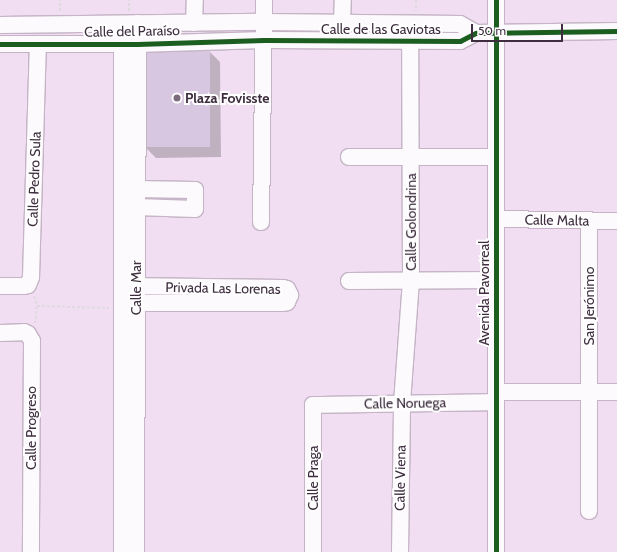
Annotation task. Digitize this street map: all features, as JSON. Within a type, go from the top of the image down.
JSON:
[{"type":"street","points":[[194,23],[195,0]]},
{"type":"street","points":[[261,222],[264,0]]},
{"type":"street","points":[[342,23],[343,0]]},
{"type":"street","name":"Avenida Pavorreal","points":[[496,0],[496,552]]},
{"type":"street","name":"Calle del Paraíso","points":[[0,25],[263,22]]},
{"type":"street","name":"Calle de las Gaviotas","points":[[263,22],[460,24],[476,33]]},
{"type":"street","name":"Calle Mar","points":[[129,286],[130,24]]},
{"type":"street","name":"Calle de las Gaviotas","points":[[264,40],[460,41],[476,33],[617,31]]},
{"type":"street","name":"Calle del Paraíso","points":[[0,44],[130,44],[264,40]]},
{"type":"street","name":"Calle Golondrina","points":[[402,404],[411,280],[410,41]]},
{"type":"street","name":"Calle Pedro Sula","points":[[28,285],[31,277],[38,44]]},
{"type":"street","name":"Calle Mar","points":[[122,552],[127,305],[136,208],[130,44]]},
{"type":"street","points":[[349,157],[496,157]]},
{"type":"street","points":[[136,189],[195,190],[195,209],[136,208]]},
{"type":"street","name":"Calle Malta","points":[[496,219],[617,221]]},
{"type":"street","name":"San Jerónimo","points":[[589,220],[589,511]]},
{"type":"street","points":[[349,281],[496,280]]},
{"type":"street","points":[[0,286],[28,285]]},
{"type":"street","name":"Privada Las Lorenas","points":[[127,305],[282,304],[286,302],[290,295],[287,289],[283,288],[129,286]]},
{"type":"street","name":"Calle Mar","points":[[127,305],[136,552]]},
{"type":"street","points":[[0,333],[24,332],[28,334]]},
{"type":"street","name":"Calle Progreso","points":[[28,334],[32,341],[31,552]]},
{"type":"street","name":"Calle Noruega","points":[[313,405],[402,404],[496,397],[617,392]]},
{"type":"street","name":"Calle Viena","points":[[400,552],[402,404]]},
{"type":"street","name":"Calle Praga","points":[[313,405],[313,552]]},
{"type":"path","points":[[28,285],[32,291],[37,306],[34,326],[28,334]]},
{"type":"path","points":[[37,306],[127,305]]},
{"type":"building","name":"Plaza Fovisste","points":[[143,50],[210,50],[210,147],[144,147]]},
{"type":"cycle path","points":[[496,0],[496,552]]},
{"type":"cycle path","points":[[0,44],[137,44],[264,40],[460,41],[476,33],[617,31]]},
{"type":"place","name":"Plaza Fovisste","points":[[177,98]]}]
